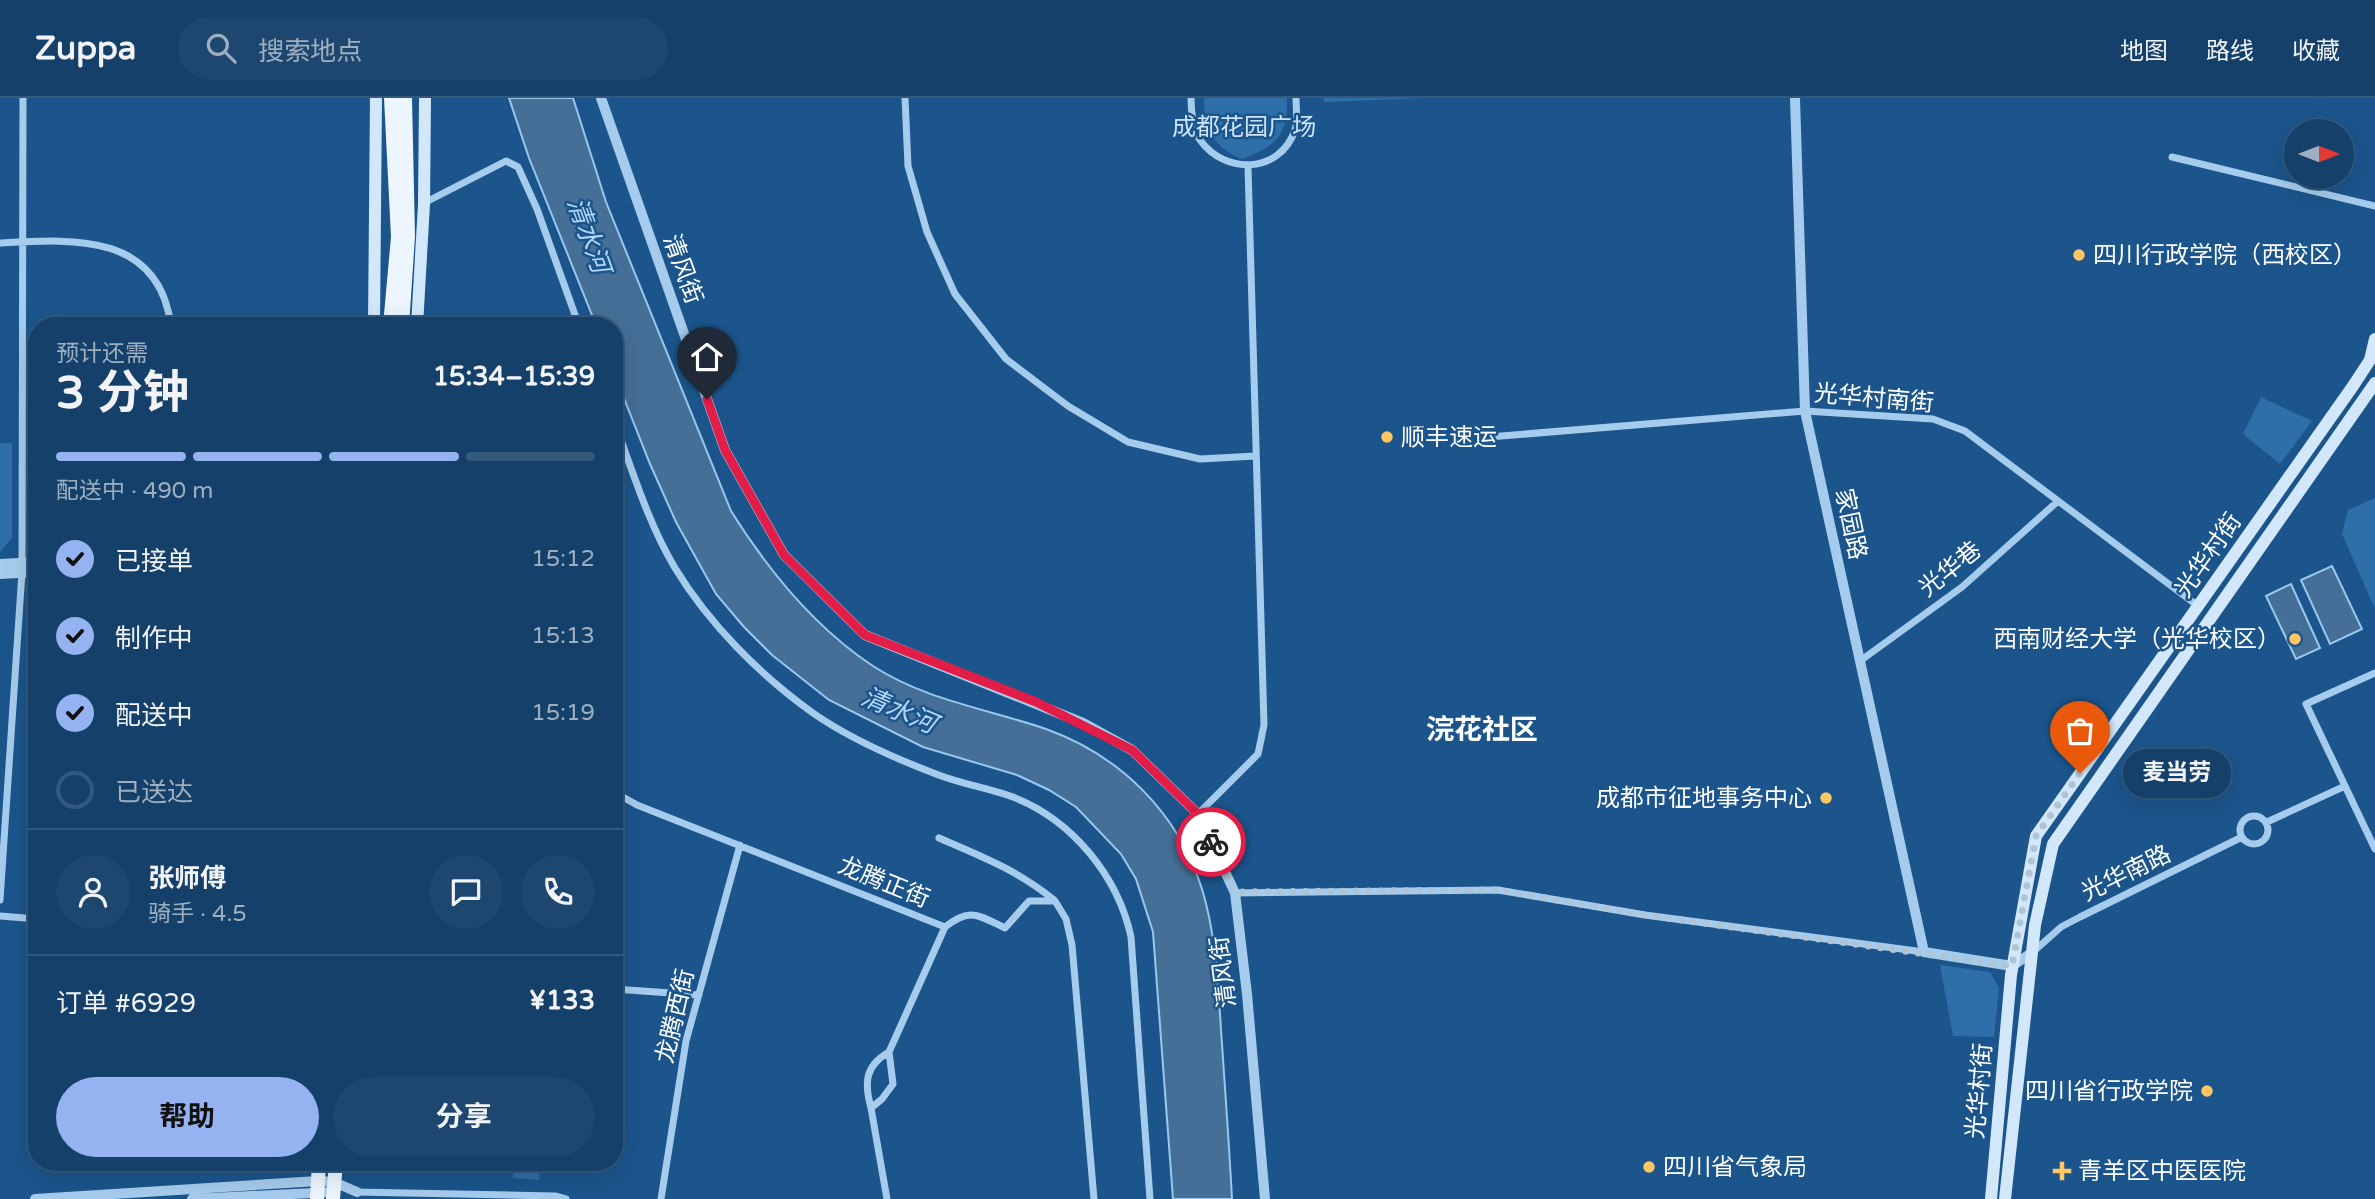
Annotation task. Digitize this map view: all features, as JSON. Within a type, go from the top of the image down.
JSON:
[{"type":"main road","points":[[374,317],[376,98]]},
{"type":"main road","points":[[391,98],[403,237],[391,317]]},
{"type":"main road","points":[[402,317],[405,98]]},
{"type":"main road","points":[[417,317],[424,204],[425,98]]},
{"type":"main road","name":"光华村街","points":[[1991,1199],[2012,966],[2036,836],[2353,386],[2370,360],[2375,339]]},
{"type":"main road","name":"光华村街","points":[[2005,1199],[2035,925],[2053,844],[2375,383]]},
{"type":"main road","points":[[317,1190],[318,1171]]},
{"type":"main road","points":[[334,1191],[335,1171]]},
{"type":"street","points":[[0,900],[22,568],[23,98]]},
{"type":"street","name":"清风街","points":[[601,98],[725,450],[784,555],[865,635],[1083,723],[1132,750],[1198,814],[1235,892],[1265,1199]]},
{"type":"street","points":[[905,98],[908,166],[927,232],[955,294],[1006,359],[1068,406],[1128,442],[1200,459],[1256,456]]},
{"type":"street","points":[[1191,98],[1199,139],[1223,161],[1248,167],[1276,158],[1295,131],[1296,98]]},
{"type":"street","name":"家园路","points":[[1795,98],[1805,411],[1924,952]]},
{"type":"street","points":[[2172,157],[2375,206]]},
{"type":"street","points":[[424,204],[506,161],[518,167],[537,209],[576,317]]},
{"type":"street","points":[[1198,814],[1258,754],[1262,740],[1248,167]]},
{"type":"street","points":[[0,243],[84,240],[125,253],[154,279],[165,297],[168,317]]},
{"type":"street","name":"光华村南街","points":[[1489,437],[1805,411],[1933,419],[1965,431],[2198,606]]},
{"type":"street","points":[[623,445],[674,566],[699,604],[733,642],[776,682],[814,713],[859,740],[939,775],[1013,797],[1038,809],[1080,844],[1103,870],[1121,902],[1131,937],[1150,1199]]},
{"type":"street","name":"光华巷","points":[[1860,661],[1962,587],[2058,501]]},
{"type":"street","points":[[0,564],[28,570]]},
{"type":"street","points":[[0,574],[28,566]]},
{"type":"street","points":[[2375,673],[2306,704],[2375,849]]},
{"type":"street","points":[[2267,822],[2345,786]]},
{"type":"street","name":"龙腾正街","points":[[623,797],[637,805],[945,927],[889,1052],[893,1084],[883,1099],[871,1108]]},
{"type":"street","points":[[2250,816],[2260,816],[2267,822],[2269,832],[2261,843],[2252,844],[2242,836],[2240,827],[2250,816]]},
{"type":"street","name":"光华南路","points":[[2033,952],[2061,928],[2080,917],[2242,836]]},
{"type":"street","points":[[939,838],[1030,879],[1055,901],[1066,919],[1072,945],[1094,1199]]},
{"type":"street","name":"龙腾西街","points":[[661,1199],[686,1041],[740,845]]},
{"type":"street","points":[[945,927],[964,914],[972,914],[1005,928],[1029,901],[1033,892],[1030,879]]},
{"type":"street","points":[[1235,892],[1498,890],[1645,915],[2012,966],[2033,952]]},
{"type":"street","points":[[1029,901],[1055,901]]},
{"type":"street","points":[[0,916],[28,918]]},
{"type":"street","points":[[623,990],[699,995]]},
{"type":"street","points":[[887,1199],[866,1076],[875,1061],[889,1052]]},
{"type":"street","points":[[192,1199],[317,1190]]},
{"type":"street","points":[[36,1199],[317,1190],[555,1196],[566,1199]]},
{"type":"green space","name":"成都花园广场","points":[[1204,98],[1287,98],[1282,131],[1278,138],[1264,149],[1242,159],[1224,149],[1212,136],[1206,119]]},
{"type":"green space","points":[[1324,98],[1425,98],[1324,102]]},
{"type":"green space","points":[[2261,397],[2312,421],[2280,464],[2243,434]]},
{"type":"green space","points":[[0,443],[12,443],[12,538],[0,552]]},
{"type":"green space","points":[[2375,498],[2375,609],[2342,534],[2348,510]]},
{"type":"green space","points":[[1940,965],[1990,972],[1999,988],[1994,1037],[1953,1036]]},
{"type":"green space","points":[[513,1171],[540,1171],[539,1180],[513,1178]]},
{"type":"water","name":"清水河","points":[[509,98],[573,98],[606,202],[731,511],[760,555],[812,615],[851,651],[893,678],[935,696],[1046,729],[1099,755],[1122,771],[1162,812],[1191,861],[1207,906],[1219,995],[1232,1199],[1173,1199],[1153,932],[1136,879],[1121,854],[1076,807],[1049,790],[1017,775],[923,747],[829,700],[772,655],[744,627],[716,594],[676,522],[623,396],[623,317],[593,317],[529,158]]},
{"type":"water","points":[[2332,566],[2362,629],[2330,644],[2301,580]]},
{"type":"water","points":[[2291,584],[2320,648],[2296,659],[2266,596]]},
{"type":"way so far","points":[[1211,842],[1235,892],[1498,890],[1645,915],[2012,966],[2036,836],[2080,773]]},
{"type":"place","name":"四川行政学院（西校区）","points":[[2079,255]]},
{"type":"place","name":"顺丰速运","points":[[1387,437]]},
{"type":"place","name":"西南财经大学（光华校区）","points":[[2295,639]]},
{"type":"place","name":"麦当劳","points":[[2080,773]]},
{"type":"place","name":"成都市征地事务中心","points":[[1826,798]]},
{"type":"place","name":"四川省行政学院","points":[[2207,1091]]},
{"type":"place","name":"四川省气象局","points":[[1649,1167]]},
{"type":"place","name":"青羊区中医医院","points":[[2062,1171]]},
{"type":"district","name":"浣花社区","points":[[1482,729]]},
{"type":"route","points":[[707,399],[725,450],[784,555],[865,635],[1036,702],[1083,723],[1132,750],[1198,814],[1211,842]]}]
